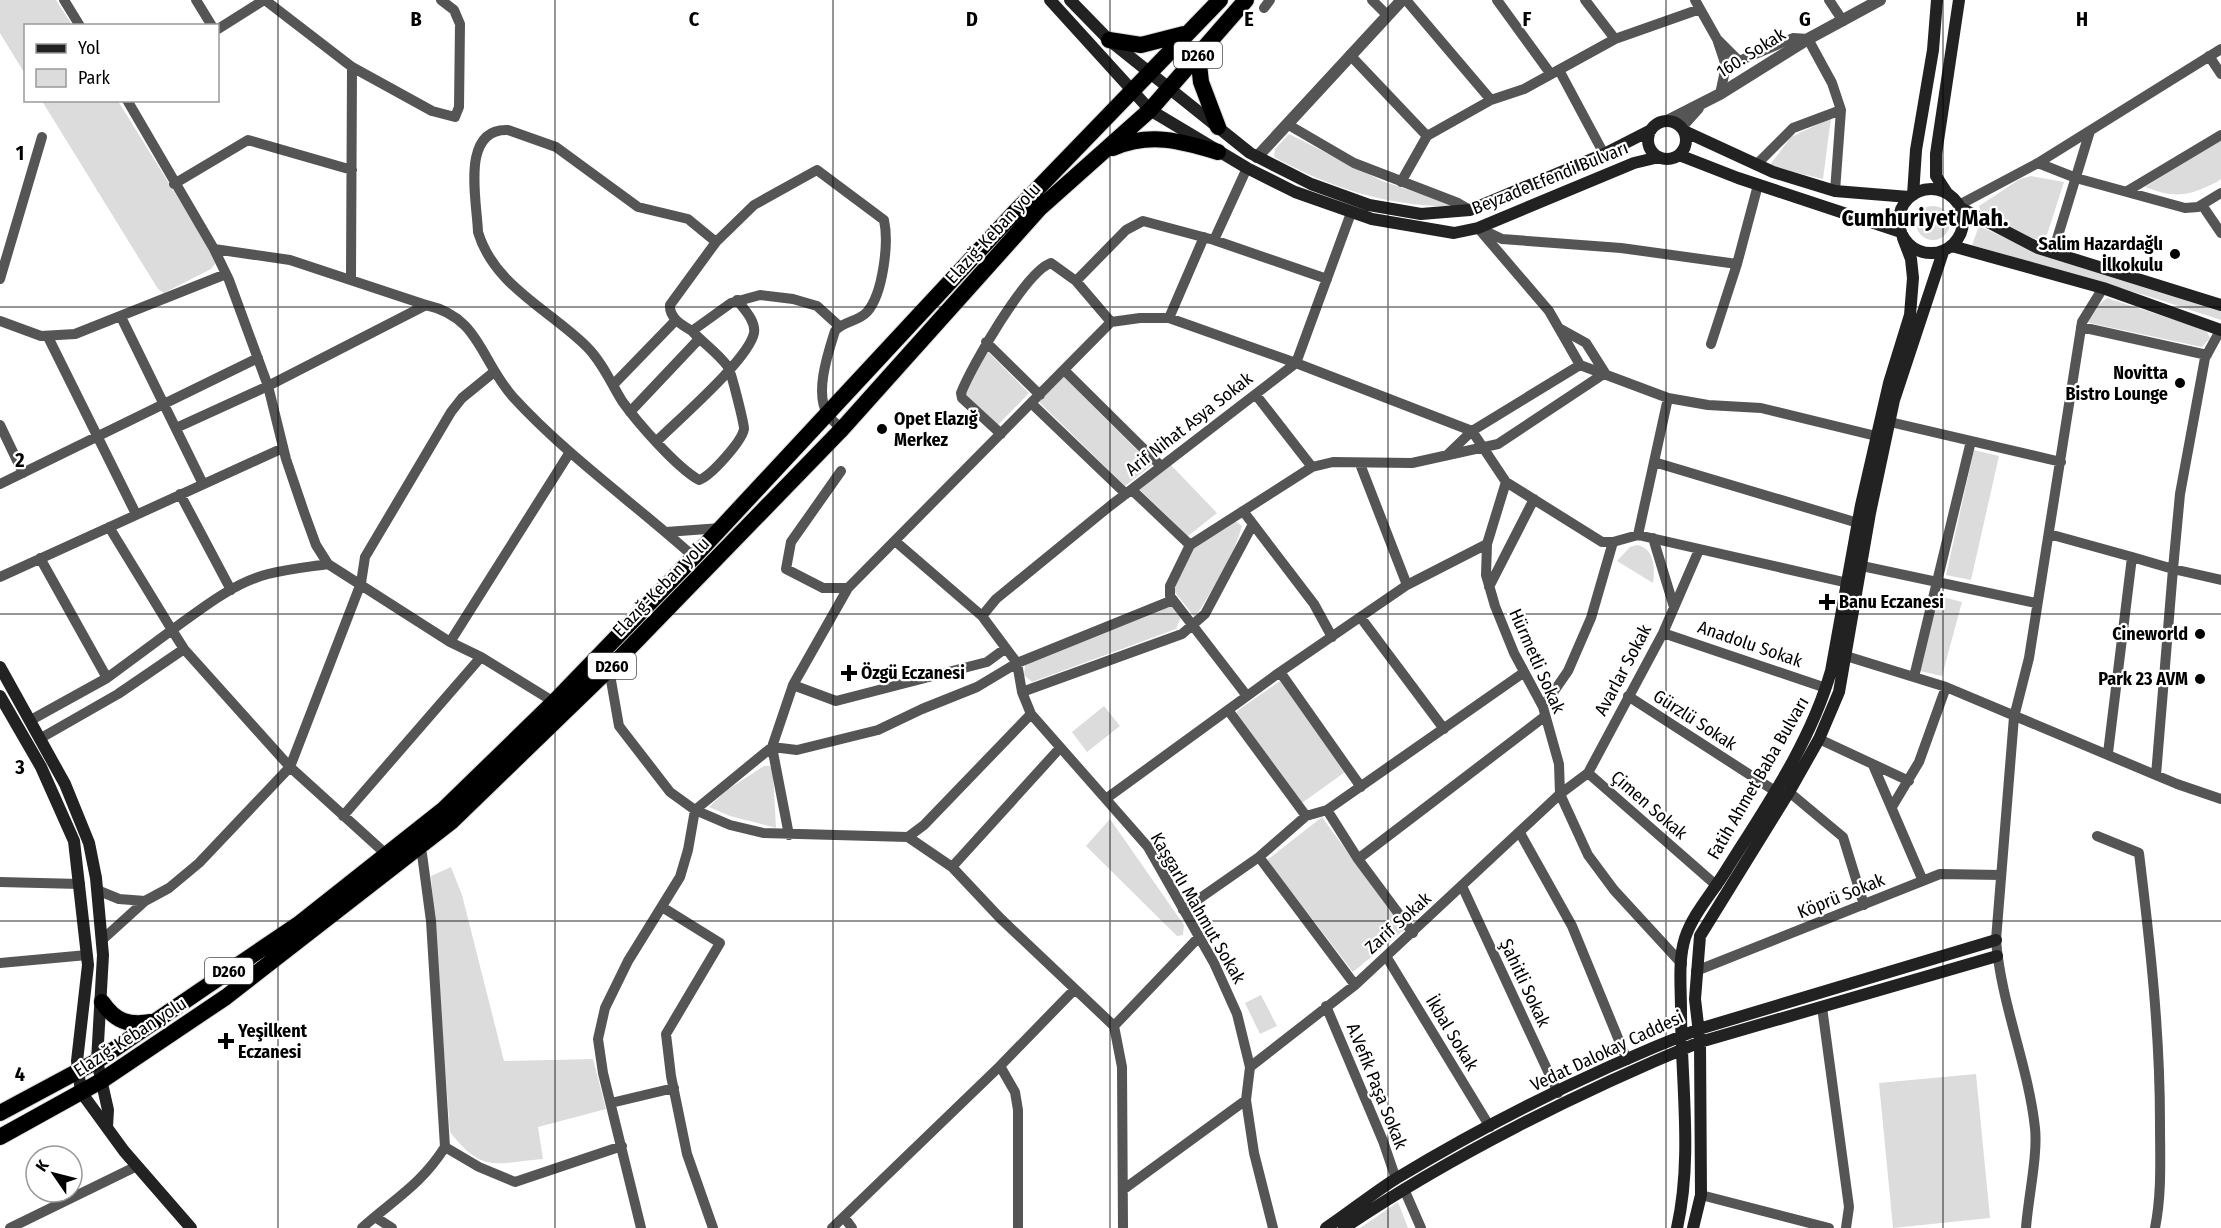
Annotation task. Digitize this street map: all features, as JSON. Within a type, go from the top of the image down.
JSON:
[{"type":"highway","name":"Elazığ-Keban yolu","points":[[0,1113],[97,1061],[300,923],[444,809],[554,702],[721,528],[1131,90],[1220,0]]},
{"type":"highway","name":"Elazığ-Keban yolu","points":[[0,1137],[101,1081],[226,997],[418,850],[451,822],[609,669],[842,429],[1040,208],[1150,110],[1245,0]]},
{"type":"highway","points":[[1109,39],[1134,45],[1152,44],[1188,32]]},
{"type":"highway","points":[[1198,55],[1201,82],[1218,127]]},
{"type":"highway","points":[[1101,154],[1134,140],[1162,137],[1218,152]]},
{"type":"highway","points":[[102,1002],[112,1015],[125,1023],[155,1022]]},
{"type":"main road","name":"Beyzade Efendi Bulvarı","points":[[1050,0],[1150,110],[1247,168],[1295,192],[1352,213],[1454,233],[1478,228],[1634,163],[1659,158]]},
{"type":"main road","name":"Beyzade Efendi Bulvarı","points":[[1070,0],[1109,39],[1257,157],[1311,184],[1369,205],[1421,214],[1470,210],[1604,154],[1651,130]]},
{"type":"main road","points":[[1902,235],[1899,217],[1911,196],[1916,150],[1933,50],[1937,0]]},
{"type":"main road","points":[[1959,0],[1936,154],[1936,176],[1947,193],[1960,207],[2006,233],[2053,252],[2221,305]]},
{"type":"main road","points":[[1683,129],[1686,144],[1679,155],[1669,159],[1659,158],[1650,149],[1648,136],[1651,130],[1658,123],[1667,121],[1756,165],[1835,191],[1860,195],[1911,196],[1928,189],[1947,193]]},
{"type":"main road","points":[[1679,155],[1902,235],[1920,252],[1947,249],[2103,288],[2221,329]]},
{"type":"main road","points":[[1947,249],[1962,228],[1960,207]]},
{"type":"main road","name":"Fatih Ahmet Baba Bulvarı","points":[[1677,1228],[1684,1196],[1686,1153],[1680,1050],[1682,964],[1685,937],[1775,791],[1821,707],[1888,383],[1910,315],[1912,269],[1902,235]]},
{"type":"main road","name":"Fatih Ahmet Baba Bulvarı","points":[[1693,1228],[1701,1195],[1700,1042],[1695,999],[1700,936],[1789,792],[1819,739],[1839,692],[1890,422],[1914,334],[1947,249]]},
{"type":"main road","points":[[0,667],[66,784],[89,843],[102,940],[102,1002],[97,1061],[108,1110],[107,1127]]},
{"type":"main road","points":[[0,696],[41,767],[62,809],[74,841],[87,955],[87,981],[77,1061],[81,1092],[137,1166],[191,1228]]},
{"type":"main road","name":"Vedat Dalokay Caddesi","points":[[1326,1228],[1490,1127],[1681,1036],[1996,940]]},
{"type":"main road","name":"Vedat Dalokay Caddesi","points":[[1344,1228],[1400,1184],[1680,1050],[1700,1042],[1997,956]]},
{"type":"street","points":[[64,0],[79,24]]},
{"type":"street","points":[[196,0],[211,24]]},
{"type":"street","points":[[219,28],[264,0],[352,67],[432,111],[455,117],[459,107],[460,24],[454,10],[441,0]]},
{"type":"street","points":[[1372,0],[1387,15]]},
{"type":"street","points":[[1257,157],[1387,15],[1404,0],[1491,100]]},
{"type":"street","points":[[1497,0],[1555,72],[1604,154]]},
{"type":"street","points":[[1585,0],[1615,39]]},
{"type":"street","points":[[1829,0],[1843,21]]},
{"type":"street","name":"160. Sokak","points":[[1667,121],[1720,94],[1808,39],[1880,0]]},
{"type":"street","points":[[1401,182],[1427,136],[1491,100],[1524,89],[1615,39],[1697,4],[1717,39],[1726,66],[1720,94]]},
{"type":"street","points":[[1717,39],[1739,61],[1793,38],[1808,39],[1832,83],[1841,110],[1835,191]]},
{"type":"street","points":[[1960,207],[2037,164],[2221,49]]},
{"type":"street","points":[[1350,55],[1427,136]]},
{"type":"street","points":[[2209,56],[2221,74]]},
{"type":"street","points":[[351,278],[352,67]]},
{"type":"street","points":[[128,102],[214,249],[226,274],[268,386],[283,448],[316,546],[328,564],[450,642],[481,657],[554,702]]},
{"type":"street","name":"160. Sokak","points":[[1683,129],[1703,102]]},
{"type":"street","points":[[1756,165],[1793,128],[1841,110]]},
{"type":"street","points":[[1287,124],[1354,163],[1458,203],[1470,210]]},
{"type":"street","points":[[716,242],[688,219],[638,207],[556,147],[516,131],[501,129],[478,144],[475,160],[478,232],[482,243],[508,281],[586,346],[630,412],[699,480],[710,473],[744,432],[730,368],[696,335],[676,320],[670,311],[670,305],[716,242],[754,205],[818,170],[884,220],[886,231],[879,287],[867,312],[839,326],[833,337],[823,384],[827,415],[842,429]]},
{"type":"street","points":[[2053,252],[2090,131]]},
{"type":"street","points":[[2129,190],[2221,135]]},
{"type":"street","points":[[0,279],[42,137]]},
{"type":"street","points":[[174,184],[248,140],[352,170]]},
{"type":"street","points":[[2037,164],[2076,178],[2129,190],[2185,208],[2202,206],[2221,193]]},
{"type":"street","points":[[1169,318],[1247,168]]},
{"type":"street","points":[[1711,344],[1737,264],[1758,185]]},
{"type":"street","points":[[2202,206],[2221,232]]},
{"type":"street","points":[[1296,363],[1352,213]]},
{"type":"street","points":[[1076,281],[1134,224],[1143,221],[1209,239],[1327,279]]},
{"type":"street","points":[[1478,228],[1499,244],[1549,311],[1580,365],[1668,398],[1708,405],[1761,408],[1876,436]]},
{"type":"street","points":[[1499,244],[1621,248],[1737,264]]},
{"type":"street","points":[[214,249],[276,256],[351,278],[449,313],[469,327],[494,372],[513,397],[570,452],[694,556]]},
{"type":"street","points":[[1001,434],[962,398],[961,393],[986,342],[1032,278],[1047,264],[1055,264],[1076,281],[1111,322]]},
{"type":"street","points":[[0,321],[48,337],[75,334],[226,274]]},
{"type":"street","points":[[2026,1228],[2036,1131],[2021,1058],[1999,976],[1996,940],[2001,875],[2014,717],[2029,658],[2081,327],[2103,288]]},
{"type":"street","points":[[630,412],[719,310],[737,300],[760,296],[803,301],[822,309],[839,326]]},
{"type":"street","points":[[657,441],[745,352],[754,332],[753,322],[737,300]]},
{"type":"street","points":[[176,428],[268,386],[426,305]]},
{"type":"street","points":[[121,317],[203,484]]},
{"type":"street","points":[[789,835],[772,747],[793,685],[848,588],[1111,322],[1140,318],[1169,318],[1296,363],[1472,430],[1506,482],[1602,542],[1613,542],[1638,535],[1848,583]]},
{"type":"street","points":[[613,385],[676,320]]},
{"type":"street","points":[[2081,327],[2206,355]]},
{"type":"street","points":[[1559,328],[1586,343],[1605,373]]},
{"type":"street","points":[[2156,775],[2180,494],[2206,355],[2221,329]]},
{"type":"street","points":[[48,337],[136,514]]},
{"type":"street","points":[[986,342],[1040,395]]},
{"type":"street","points":[[0,484],[258,358]]},
{"type":"street","name":"Arif Nihat Asya Sokak","points":[[982,616],[996,599],[1161,466],[1296,363]]},
{"type":"street","points":[[1447,455],[1472,430],[1580,365]]},
{"type":"street","points":[[1064,370],[1161,466]]},
{"type":"street","points":[[102,940],[145,901],[169,888],[199,864],[290,767],[361,583],[365,557],[440,430],[462,398],[494,372]]},
{"type":"street","points":[[1247,696],[1173,600],[1170,586],[1190,545],[1312,466],[1333,462],[1412,463],[1498,444],[1605,373]]},
{"type":"street","points":[[1256,394],[1312,466]]},
{"type":"street","points":[[1638,535],[1668,398]]},
{"type":"street","points":[[1031,404],[1190,545]]},
{"type":"street","points":[[1890,422],[2061,462]]},
{"type":"street","points":[[0,425],[23,473]]},
{"type":"street","points":[[1914,677],[1939,583],[1971,441]]},
{"type":"street","points":[[0,577],[283,448]]},
{"type":"street","points":[[450,642],[570,452]]},
{"type":"street","points":[[1654,462],[1858,523]]},
{"type":"street","points":[[1360,464],[1407,585]]},
{"type":"street","points":[[841,471],[791,542],[786,569],[823,588],[848,588]]},
{"type":"street","name":"Hürmetli Sokak","points":[[1506,482],[1487,544],[1486,575],[1523,673],[1543,712],[1559,764],[1560,794],[1588,855],[1614,890],[1682,964]]},
{"type":"street","points":[[180,494],[231,590]]},
{"type":"street","points":[[1489,587],[1534,499]]},
{"type":"street","points":[[1243,511],[1314,604],[1332,637]]},
{"type":"street","points":[[1022,692],[1182,634],[1205,614],[1253,524]]},
{"type":"street","points":[[109,527],[184,649],[290,767],[387,855]]},
{"type":"street","points":[[666,532],[721,528]]},
{"type":"street","points":[[2049,534],[2221,580]]},
{"type":"street","points":[[1653,538],[1674,607]]},
{"type":"street","name":"Kaşgarlı Mahmut Sokak","points":[[896,541],[982,616],[1017,663],[1022,692],[1031,714],[1059,749],[1107,798],[1148,848],[1199,937],[1237,1014],[1250,1067],[1246,1100],[1254,1153],[1273,1228]]},
{"type":"street","points":[[1358,859],[1543,712],[1568,671],[1591,618],[1613,542]]},
{"type":"street","points":[[1107,798],[1280,672],[1407,585],[1487,544]]},
{"type":"street","name":"Avarlar Sokak","points":[[1560,794],[1588,773],[1663,633],[1699,550]]},
{"type":"street","points":[[2108,753],[2132,557]]},
{"type":"street","points":[[40,558],[107,678]]},
{"type":"street","points":[[31,720],[107,678],[231,590],[268,574],[328,564]]},
{"type":"street","points":[[1862,566],[2036,603]]},
{"type":"street","points":[[641,1228],[603,1073],[598,1039],[605,1008],[628,961],[680,877],[688,850],[695,810],[772,747],[797,750],[878,730],[977,687],[1017,663],[1173,600]]},
{"type":"street","points":[[1361,618],[1444,729]]},
{"type":"street","name":"Anadolu Sokak","points":[[1663,633],[1826,688]]},
{"type":"street","points":[[793,685],[836,701],[987,662],[1006,648]]},
{"type":"street","points":[[41,738],[118,693],[184,649]]},
{"type":"street","points":[[1846,656],[1946,687],[2156,775],[2221,799]]},
{"type":"street","points":[[343,816],[481,657]]},
{"type":"street","points":[[609,669],[619,726],[670,792],[695,810],[730,825],[789,835],[908,837],[952,867],[1000,918],[1114,1026],[1122,1067],[1123,1228]]},
{"type":"street","points":[[1280,672],[1361,787]]},
{"type":"street","points":[[1184,910],[1259,857],[1306,816],[1326,810],[1361,787],[1523,673]]},
{"type":"street","points":[[1892,807],[1909,781],[1936,719],[1946,687]]},
{"type":"street","name":"Gürzlü Sokak","points":[[1628,696],[1775,791]]},
{"type":"street","points":[[1228,710],[1306,816]]},
{"type":"street","points":[[908,837],[924,825],[1031,714]]},
{"type":"street","points":[[1819,739],[1909,781]]},
{"type":"street","points":[[952,867],[1059,749]]},
{"type":"street","points":[[1873,765],[1923,881]]},
{"type":"street","name":"Çimen Sokak","points":[[1588,773],[1717,886]]},
{"type":"street","points":[[1789,792],[1843,837],[1864,905]]},
{"type":"street","name":"Zarif Sokak","points":[[1250,1067],[1355,985],[1560,794]]},
{"type":"street","points":[[1326,810],[1358,859],[1413,933]]},
{"type":"street","points":[[1520,833],[1572,926],[1627,1060]]},
{"type":"street","points":[[2097,836],[2139,853],[2151,951],[2160,1072],[2160,1199],[2155,1228]]},
{"type":"street","points":[[362,1228],[405,1195],[429,1172],[445,1148],[431,921],[422,854],[418,850]]},
{"type":"street","points":[[1259,857],[1355,985]]},
{"type":"street","name":"Köprü Sokak","points":[[1696,971],[1940,874],[2001,875]]},
{"type":"street","points":[[0,882],[80,884]]},
{"type":"street","name":"Şahitli Sokak","points":[[1462,886],[1558,1093]]},
{"type":"street","points":[[97,890],[119,899],[145,901]]},
{"type":"street","points":[[662,907],[720,943],[666,1034],[687,1154],[713,1228]]},
{"type":"street","points":[[1114,1026],[1199,937]]},
{"type":"street","points":[[0,963],[87,955]]},
{"type":"street","name":"İkbal Sokak","points":[[1386,956],[1490,1127]]},
{"type":"street","points":[[832,1228],[1000,1066],[1074,990]]},
{"type":"street","name":"A.Vefik Paşa Sokak","points":[[1326,1006],[1400,1184],[1421,1228]]},
{"type":"street","points":[[1821,1007],[1849,1207],[1846,1228]]},
{"type":"street","points":[[1000,1066],[1015,1092],[1018,1110],[1018,1228]]},
{"type":"street","points":[[611,1103],[674,1088]]},
{"type":"street","points":[[1124,1189],[1246,1100]]},
{"type":"street","points":[[445,1148],[479,1167],[515,1182],[622,1146]]},
{"type":"street","points":[[10,1228],[32,1223],[137,1166]]},
{"type":"street","points":[[1701,1195],[1829,1228]]},
{"type":"street","points":[[375,1217],[392,1228]]},
{"type":"street","points":[[844,1217],[852,1228]]},
{"type":"green space","points":[[0,0],[56,0],[71,24],[24,24],[24,72],[0,33]]},
{"type":"green space","points":[[43,102],[119,102],[214,256],[215,264],[211,269],[164,293],[158,289]]},
{"type":"green space","points":[[1831,118],[1823,179],[1769,166],[1791,137]]},
{"type":"green space","points":[[1289,134],[1382,181],[1457,206],[1409,204],[1385,200],[1317,178],[1274,157],[1275,149]]},
{"type":"green space","points":[[2221,139],[2221,179],[2217,182],[2182,194],[2165,193],[2145,187]]},
{"type":"green space","points":[[2031,176],[2064,182],[2045,241],[2029,237],[1981,211],[1979,206],[2020,179]]},
{"type":"green space","points":[[1933,206],[1945,211],[1950,223],[1945,235],[1933,240],[1921,235],[1916,223],[1921,211]]},
{"type":"green space","points":[[1979,226],[2041,254],[2221,309],[2221,320],[2151,297],[1972,245]]},
{"type":"green space","points":[[2107,298],[2206,330],[2210,338],[2202,347],[2085,322],[2096,307]]},
{"type":"green space","points":[[985,349],[1029,393],[997,426],[963,394]]},
{"type":"green space","points":[[1063,376],[1152,465],[1125,486],[1038,401]]},
{"type":"green space","points":[[1974,450],[1999,456],[1971,580],[1946,575]]},
{"type":"green space","points":[[1170,464],[1217,513],[1188,536],[1139,489]]},
{"type":"green space","points":[[1235,521],[1242,526],[1238,538],[1222,573],[1195,618],[1172,588],[1195,545]]},
{"type":"green space","points":[[1637,545],[1643,547],[1650,555],[1654,565],[1653,583],[1617,561],[1630,547]]},
{"type":"green space","points":[[1939,596],[1962,602],[1942,676],[1920,671]]},
{"type":"green space","points":[[1172,606],[1181,617],[1176,629],[1032,682],[1024,675],[1025,665]]},
{"type":"green space","points":[[1280,681],[1345,772],[1302,803],[1237,716],[1237,711]]},
{"type":"green space","points":[[1104,706],[1120,726],[1087,752],[1072,732]]},
{"type":"green space","points":[[764,766],[770,766],[773,772],[776,828],[730,816],[709,807],[727,790]]},
{"type":"green space","points":[[1322,817],[1404,930],[1353,972],[1267,860]]},
{"type":"green space","points":[[1110,819],[1184,925],[1183,935],[1177,936],[1086,846]]},
{"type":"green space","points":[[451,867],[462,895],[504,1061],[593,1059],[606,1109],[538,1127],[543,1159],[491,1163],[472,1154],[450,1132],[431,876]]},
{"type":"green space","points":[[1261,995],[1277,1026],[1260,1034],[1245,1003]]},
{"type":"green space","points":[[1976,1074],[1990,1218],[1893,1228],[1879,1083]]},
{"type":"green space","points":[[1398,1202],[1408,1228],[1360,1228]]},
{"type":"place","name":"Salim Hazardağlı İlkokulu","points":[[2175,254]]},
{"type":"place","name":"Novitta Bistro Lounge","points":[[2180,383]]},
{"type":"place","name":"Opet Elazığ Merkez","points":[[882,429]]},
{"type":"place","name":"Banu Eczanesi","points":[[1827,602]]},
{"type":"place","name":"Cineworld","points":[[2200,634]]},
{"type":"place","name":"Özgü Eczanesi","points":[[849,673]]},
{"type":"place","name":"Park 23 AVM","points":[[2200,679]]},
{"type":"place","name":"Yeşilkent Eczanesi","points":[[226,1041]]},
{"type":"district","name":"Cumhuriyet Mah.","points":[[1925,218]]}]
